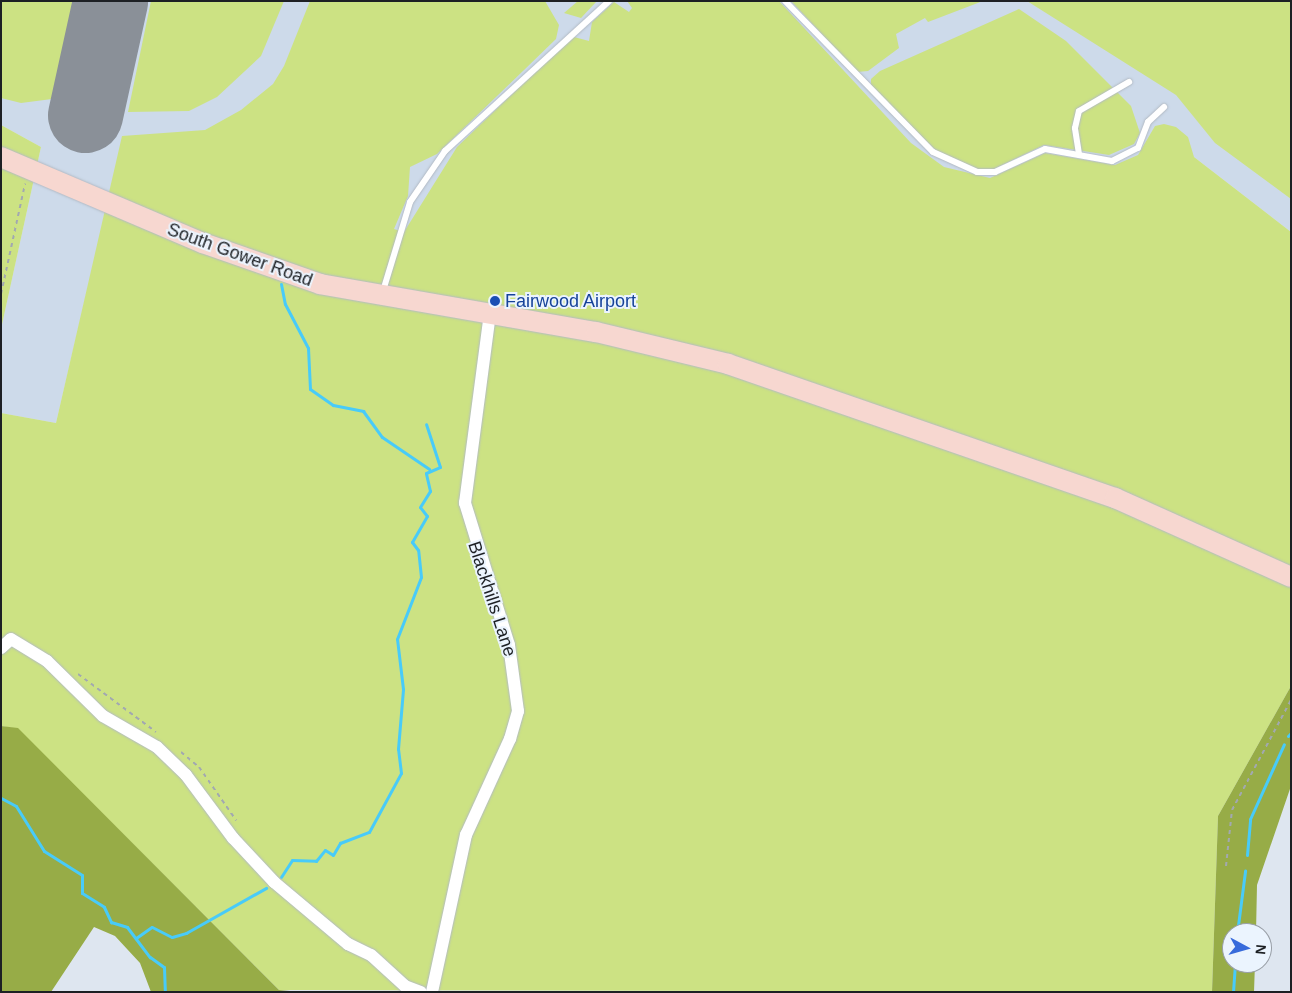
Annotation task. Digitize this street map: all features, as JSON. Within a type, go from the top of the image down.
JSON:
[{"type":"main road","name":"South Gower Road","points":[[1,157],[263,266],[382,297],[490,314],[671,348],[728,364],[1114,498],[1291,576]]},
{"type":"street","name":"Blackhills Lane","points":[[432,992],[466,835],[510,740],[518,711],[509,645],[473,542],[465,503],[490,314]]},
{"type":"street","points":[[1,648],[11,639],[47,661],[103,716],[156,748],[186,775],[233,838],[274,882],[348,944],[371,955],[406,986],[421,992]]},
{"type":"lane","points":[[382,297],[410,202],[445,151],[609,1]]},
{"type":"lane","points":[[785,1],[933,152],[958,166],[995,172],[1032,152],[1079,154],[1112,161],[1138,148],[1148,122],[1164,107]]},
{"type":"lane","points":[[1079,154],[1075,128],[1079,111],[1129,82]]},
{"type":"path","points":[[1,294],[28,169]]},
{"type":"path","points":[[1226,866],[1232,810],[1291,700]]},
{"type":"shaded area","points":[[1,1],[1291,1],[1291,232],[1194,157],[513,261],[115,171],[56,423],[1,413],[1,329],[41,147],[1,125]]},
{"type":"green space","points":[[1,1],[74,1],[52,99],[21,103],[1,98]]},
{"type":"green space","points":[[151,1],[284,1],[261,56],[217,97],[189,111],[128,112]]},
{"type":"green space","points":[[310,1],[545,1],[559,25],[556,39],[437,154],[410,167],[408,196],[394,229],[404,232],[457,147],[563,45],[574,37],[589,41],[592,22],[614,2],[629,12],[632,8],[627,1],[779,1],[911,143],[944,167],[990,178],[1045,153],[1115,165],[1138,155],[1155,126],[1164,124],[1176,127],[1188,137],[1194,157],[1291,232],[1291,686],[1218,816],[1212,992],[279,990],[18,729],[1,726],[1,413],[56,423],[122,136],[205,130],[241,110],[273,84],[284,66]]},
{"type":"green space","points":[[578,1],[597,1],[581,18],[564,13]]},
{"type":"green space","points":[[791,1],[983,1],[928,22],[925,18],[896,34],[899,48],[868,71],[857,72]]},
{"type":"green space","points":[[1027,1],[1291,1],[1291,199],[1215,143],[1176,95]]},
{"type":"green space","points":[[1019,9],[1066,41],[1131,106],[1140,133],[1134,144],[1109,155],[1044,145],[994,169],[977,169],[935,150],[871,86],[871,79],[880,71]]},
{"type":"green space","points":[[1,125],[41,147],[1,329]]},
{"type":"green space","points":[[1291,686],[1291,786],[1257,885],[1256,923],[1222,923],[1222,973],[1255,973],[1254,992],[1212,992],[1218,816]]},
{"type":"green space","points":[[1,726],[18,728],[279,990],[302,992],[151,992],[140,963],[115,936],[94,927],[51,992],[1,992]]},
{"type":"waterway","points":[[281,284],[285,304],[308,348],[310,389],[333,405],[363,411],[382,437],[429,469]]},
{"type":"waterway","points":[[281,877],[292,860],[316,861],[325,850],[333,855],[340,843],[369,832],[401,773],[398,749],[403,689],[397,639],[421,577],[418,550],[412,542],[427,516],[420,507],[430,491],[426,473],[440,467],[426,424]]},
{"type":"waterway","points":[[1288,736],[1291,733]]},
{"type":"waterway","points":[[1247,855],[1250,819],[1284,744]]},
{"type":"waterway","points":[[1,798],[16,806],[44,851],[82,875],[82,893],[104,907],[111,922],[127,927],[150,957],[164,967],[165,992]]},
{"type":"waterway","points":[[1238,923],[1245,871]]},
{"type":"waterway","points":[[136,938],[152,927],[172,937],[186,933],[266,888]]},
{"type":"waterway","points":[[1233,992],[1234,973]]},
{"type":"runway","points":[[85,115],[110,1]]},
{"type":"place","name":"Fairwood Airport","points":[[495,301]]}]
